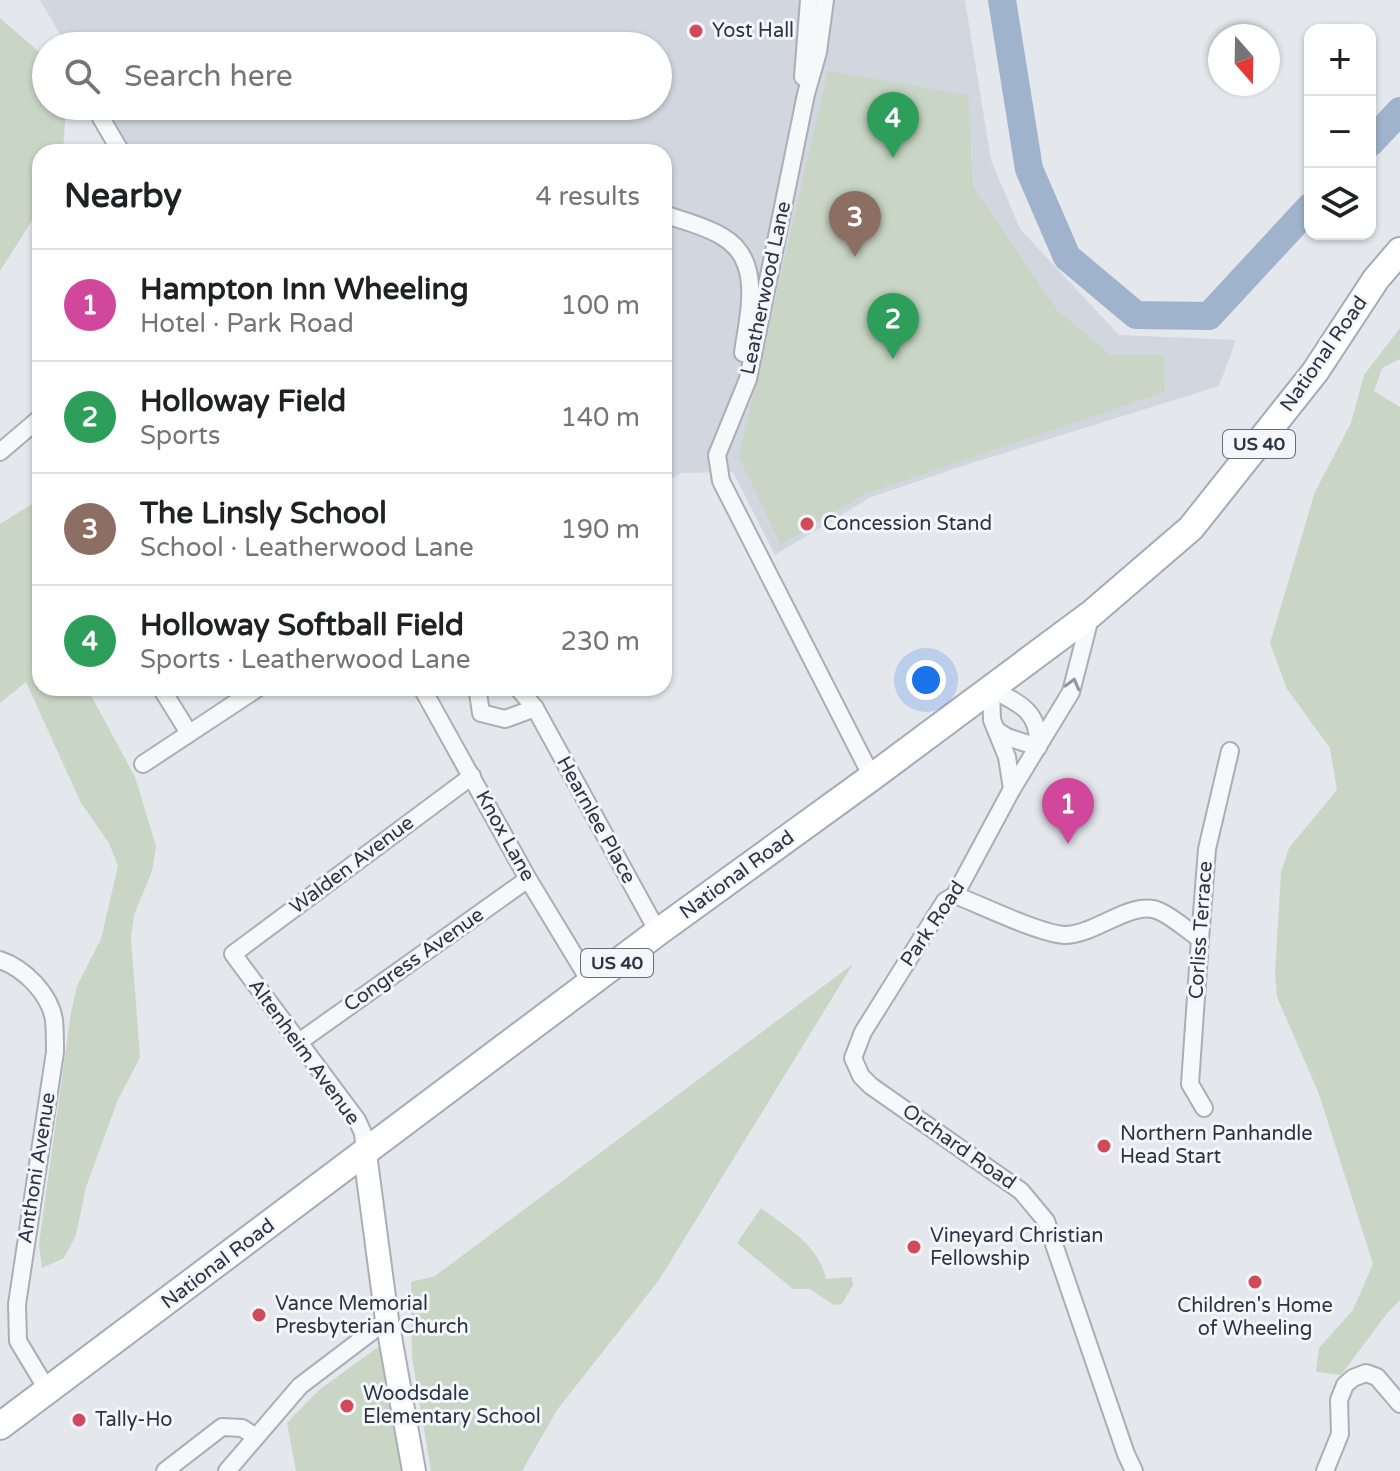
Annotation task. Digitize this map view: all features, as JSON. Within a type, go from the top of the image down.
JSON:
[{"type":"main road","name":"National Road","points":[[0,1426],[658,932],[1091,614],[1191,528],[1315,372],[1376,279],[1400,251]]},
{"type":"main road","points":[[365,1154],[387,1320],[414,1471]]},
{"type":"street","points":[[806,94],[803,74],[809,0]]},
{"type":"street","name":"Leatherwood Lane","points":[[825,0],[818,52],[806,94],[748,379],[717,455],[721,481],[872,777]]},
{"type":"street","points":[[102,120],[116,144]]},
{"type":"street","points":[[672,217],[724,237],[743,254],[751,284],[738,404]]},
{"type":"street","points":[[0,452],[32,425]]},
{"type":"street","name":"Park Road","points":[[853,1058],[863,1032],[945,901],[955,895],[1012,789],[1071,692],[1091,614]]},
{"type":"street","points":[[991,689],[995,729],[1007,757],[1012,789]]},
{"type":"street","points":[[991,689],[1024,707],[1037,727],[1038,747],[1007,737],[995,729]]},
{"type":"street","points":[[166,696],[189,733]]},
{"type":"street","points":[[143,764],[246,696]]},
{"type":"street","name":"Knox Lane","points":[[427,696],[528,879],[591,983]]},
{"type":"street","points":[[478,696],[481,713],[505,719],[535,708]]},
{"type":"street","name":"Hearnlee Place","points":[[525,696],[535,708],[658,932]]},
{"type":"street","name":"Corliss Terrace","points":[[1204,1108],[1190,1084],[1200,939],[1207,849],[1230,751]]},
{"type":"street","name":"Walden Avenue","points":[[233,954],[472,776]]},
{"type":"street","name":"Congress Avenue","points":[[299,1042],[528,879]]},
{"type":"street","points":[[955,895],[1026,924],[1064,935],[1088,931],[1145,907],[1158,911],[1200,939]]},
{"type":"street","name":"Altenheim Avenue","points":[[233,954],[357,1120],[363,1133],[365,1154]]},
{"type":"street","name":"Anthoni Avenue","points":[[0,960],[39,987],[54,1017],[55,1052],[17,1304],[18,1341],[48,1391]]},
{"type":"street","name":"Orchard Road","points":[[853,1058],[861,1076],[871,1086],[1021,1191],[1046,1221],[1134,1471]]},
{"type":"street","points":[[227,1471],[300,1386],[387,1320]]},
{"type":"street","points":[[1325,1471],[1340,1434],[1339,1400],[1345,1385],[1366,1373],[1377,1377],[1400,1404]]},
{"type":"street","points":[[165,1471],[222,1427],[242,1428],[256,1437]]},
{"type":"street","points":[[1119,1471],[1126,1454]]},
{"type":"shaded area","points":[[40,0],[965,0],[991,160],[1020,229],[1119,335],[1236,340],[1219,386],[871,497],[775,555],[733,472],[682,473],[672,479],[672,144],[125,144],[111,120],[672,120],[672,32],[59,32]]},
{"type":"green space","points":[[0,18],[32,46],[32,120],[65,120],[64,144],[32,144],[32,221],[0,271]]},
{"type":"green space","points":[[828,71],[968,95],[973,187],[1058,311],[1111,355],[1163,355],[1165,392],[865,494],[781,545],[739,457]]},
{"type":"green space","points":[[1400,328],[1400,359],[1382,368],[1374,391],[1400,407],[1400,1300],[1341,1375],[1316,1372],[1319,1348],[1353,1310],[1373,1264],[1319,1094],[1277,997],[1275,974],[1281,872],[1289,848],[1337,790],[1330,748],[1287,689],[1270,643],[1315,492],[1351,423],[1364,375]]},
{"type":"green space","points":[[32,504],[32,695],[26,682],[0,703],[0,524]]},
{"type":"green space","points":[[32,696],[91,696],[135,777],[156,846],[152,871],[134,915],[131,938],[140,1057],[117,1102],[86,1187],[76,1235],[64,1258],[42,1268],[39,1244],[71,1012],[77,986],[101,939],[118,866],[109,843],[81,803]]},
{"type":"green space","points":[[853,964],[659,1280],[557,1410],[522,1471],[431,1471],[412,1357],[411,1282],[435,1276]]},
{"type":"green space","points":[[761,1208],[809,1247],[817,1256],[826,1279],[852,1277],[853,1285],[842,1304],[834,1305],[810,1289],[793,1289],[737,1243]]},
{"type":"green space","name":"Woodsdale Elementary School","points":[[381,1345],[402,1471],[296,1471],[287,1423],[319,1390]]},
{"type":"waterway","points":[[1002,0],[1029,169],[1067,257],[1136,315],[1209,316],[1304,213]]},
{"type":"waterway","points":[[1376,137],[1400,111]]},
{"type":"place","name":"Yost Hall","points":[[696,31]]},
{"type":"place","name":"Holloway Softball Field","points":[[893,158]]},
{"type":"place","name":"The Linsly School","points":[[855,257]]},
{"type":"place","name":"Holloway Field","points":[[893,359]]},
{"type":"place","name":"Concession Stand","points":[[807,524]]},
{"type":"place","name":"Hampton Inn Wheeling","points":[[1068,844]]},
{"type":"place","name":"Northern Panhandle Head Start","points":[[1104,1146]]},
{"type":"place","name":"Vineyard Christian Fellowship","points":[[914,1247]]},
{"type":"place","name":"Children's Home of Wheeling","points":[[1255,1282]]},
{"type":"place","name":"Vance Memorial Presbyterian Church","points":[[259,1315]]},
{"type":"place","name":"Woodsdale Elementary School","points":[[347,1406]]},
{"type":"place","name":"Tally-Ho","points":[[79,1420]]}]
